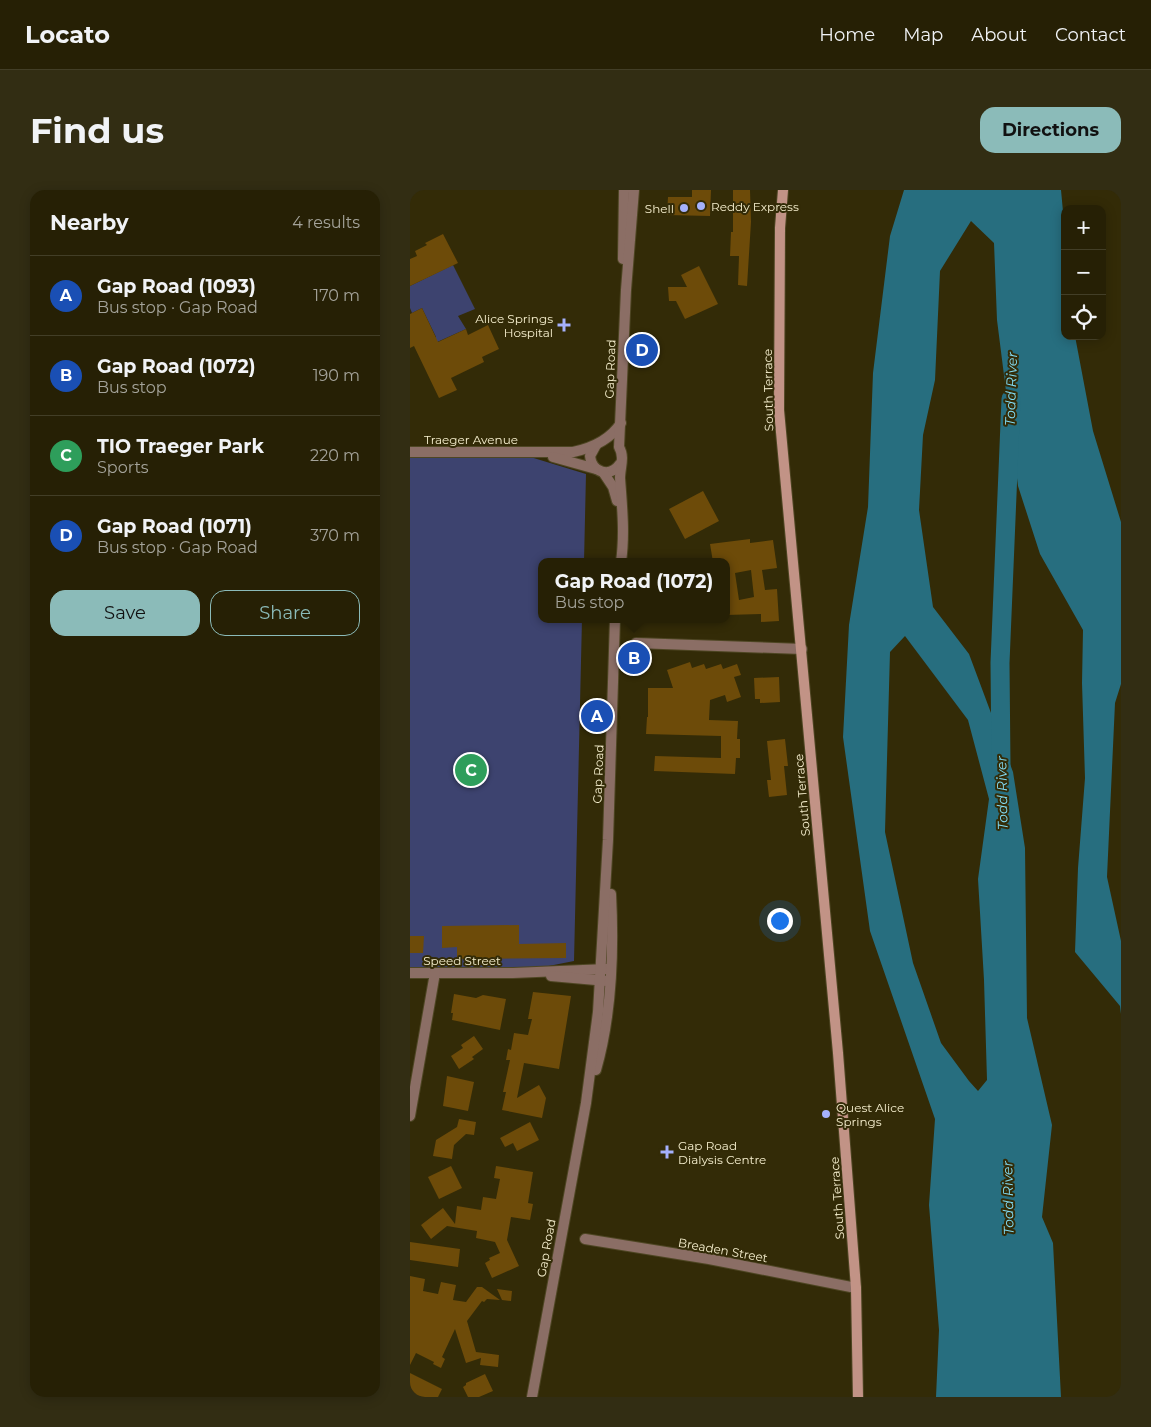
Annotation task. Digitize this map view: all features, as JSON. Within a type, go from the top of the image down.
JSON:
[{"type":"street","name":"Gap Road","points":[[624,190],[623,262],[626,290]]},
{"type":"street","name":"Gap Road","points":[[615,558],[622,454],[619,448],[626,290],[634,190]]},
{"type":"street","name":"South Terrace","points":[[783,190],[780,228],[780,410],[838,1053],[856,1288],[858,1397]]},
{"type":"street","name":"Traeger Avenue","points":[[410,452],[573,452],[599,443],[621,423]]},
{"type":"street","points":[[618,502],[613,487],[592,464],[590,456],[599,443],[613,442],[619,448]]},
{"type":"street","name":"Traeger Avenue","points":[[533,452],[600,471]]},
{"type":"street","points":[[600,471],[613,471],[620,464]]},
{"type":"street","name":"Gap Road","points":[[620,478],[622,500],[621,558]]},
{"type":"street","name":"Gap Road","points":[[532,1397],[586,1103],[602,1049],[606,1024],[608,840],[615,623]]},
{"type":"street","points":[[636,643],[802,649]]},
{"type":"street","name":"Speed Street","points":[[410,973],[513,973],[606,969]]},
{"type":"street","points":[[410,1116],[434,973]]},
{"type":"street","name":"Speed Street","points":[[513,973],[606,981]]},
{"type":"street","name":"Breaden Street","points":[[585,1239],[709,1259],[856,1288]]},
{"type":"shaded area","points":[[453,265],[475,309],[458,316],[466,329],[426,347],[436,337],[422,308],[412,313],[410,308],[410,286]]},
{"type":"shaded area","points":[[410,452],[514,452],[586,474],[584,558],[538,558],[538,623],[582,623],[574,961],[513,973],[410,973]]},
{"type":"water","points":[[904,190],[1061,190],[1061,340],[1076,340],[1093,431],[1121,522],[1121,684],[1115,703],[1107,877],[1121,941],[1121,1014],[1120,1006],[1075,952],[1078,868],[1085,778],[1082,683],[1083,630],[1040,554],[1018,486],[997,320],[994,243],[971,221],[940,271],[935,380],[923,435],[919,510],[933,607],[969,654],[1013,772],[1025,848],[1027,1018],[1052,1125],[1042,1217],[1053,1243],[1061,1397],[936,1397],[939,1330],[929,1205],[935,1119],[870,931],[843,737],[849,625],[868,507],[873,373],[890,236]],"holes":[[[905,636],[968,720],[989,799],[978,879],[987,1080],[978,1091],[941,1043],[913,963],[885,832],[890,652]]]},
{"type":"building","points":[[692,190],[711,190],[710,216],[667,215],[668,197],[692,197]]},
{"type":"building","points":[[733,190],[750,190],[751,222],[747,286],[738,285],[739,256],[730,256],[731,232],[733,232]]},
{"type":"building","points":[[443,234],[458,263],[410,286],[410,259],[417,256],[415,251],[427,245],[425,243]]},
{"type":"building","points":[[699,266],[718,304],[685,319],[676,301],[669,301],[668,287],[687,287],[681,275]]},
{"type":"building","points":[[422,308],[438,342],[466,329],[468,335],[488,325],[499,349],[482,357],[484,362],[451,378],[457,390],[439,398],[414,346],[410,348],[410,314]]},
{"type":"building","points":[[703,491],[719,521],[685,539],[669,509]]},
{"type":"building","points":[[750,539],[750,543],[773,540],[777,568],[762,570],[765,590],[777,589],[779,621],[761,622],[761,614],[730,615],[730,558],[712,558],[710,544]],"holes":[[[751,570],[754,597],[739,600],[735,573]]]},
{"type":"building","points":[[690,662],[692,668],[704,664],[706,669],[721,664],[723,669],[737,664],[741,675],[734,677],[741,697],[727,702],[725,695],[710,700],[709,720],[738,721],[737,739],[740,739],[740,758],[736,758],[735,774],[654,771],[655,756],[721,758],[721,736],[646,734],[648,688],[673,688],[667,670]]},
{"type":"building","points":[[779,677],[780,702],[760,703],[760,699],[755,699],[754,678]]},
{"type":"building","points":[[785,739],[788,766],[784,766],[787,795],[769,797],[767,780],[771,780],[767,741]]},
{"type":"building","points":[[519,925],[519,944],[566,943],[566,958],[457,959],[457,947],[442,948],[442,926]]},
{"type":"building","points":[[410,936],[424,936],[423,953],[410,953]]},
{"type":"building","points":[[533,992],[571,996],[559,1069],[524,1063],[517,1098],[539,1085],[546,1098],[542,1118],[502,1110],[506,1092],[503,1092],[510,1060],[506,1060],[508,1049],[511,1050],[514,1033],[528,1035],[532,1019],[528,1019]]},
{"type":"building","points":[[454,994],[476,998],[483,995],[506,999],[500,1030],[452,1020],[453,1013],[451,1013]]},
{"type":"building","points":[[474,1036],[483,1049],[472,1057],[474,1059],[459,1069],[451,1056],[463,1048],[461,1045]]},
{"type":"building","points":[[447,1076],[474,1082],[468,1111],[443,1106]]},
{"type":"building","points":[[459,1119],[476,1122],[474,1135],[466,1134],[454,1145],[452,1159],[433,1156],[436,1140],[457,1127]]},
{"type":"building","points":[[530,1122],[539,1140],[517,1151],[513,1143],[505,1147],[500,1138]]},
{"type":"building","points":[[451,1166],[462,1188],[439,1199],[428,1177]]},
{"type":"building","points":[[496,1166],[533,1172],[528,1203],[533,1204],[530,1220],[511,1217],[507,1240],[519,1266],[492,1278],[485,1263],[490,1260],[489,1258],[500,1253],[495,1242],[476,1238],[477,1231],[447,1226],[431,1239],[421,1225],[443,1208],[455,1224],[457,1206],[481,1210],[483,1197],[496,1199],[500,1179],[494,1178]]},
{"type":"building","points":[[410,1242],[460,1249],[458,1267],[410,1260]]},
{"type":"building","points":[[410,1276],[425,1279],[423,1291],[438,1294],[441,1282],[456,1285],[453,1300],[466,1302],[477,1287],[482,1287],[500,1300],[487,1299],[484,1302],[482,1301],[467,1321],[476,1352],[499,1355],[498,1367],[480,1365],[481,1358],[466,1363],[455,1329],[442,1357],[445,1359],[441,1368],[433,1364],[434,1362],[416,1353],[410,1365]]},
{"type":"building","points":[[497,1289],[512,1291],[511,1301],[502,1300]]},
{"type":"building","points":[[410,1373],[442,1389],[438,1397],[410,1397]]},
{"type":"building","points":[[485,1374],[493,1391],[479,1397],[468,1397],[463,1387],[466,1383]]},
{"type":"waterway","name":"Todd River","points":[[1001,766],[1000,663],[1011,399]]},
{"type":"place","name":"Reddy Express","points":[[701,206]]},
{"type":"place","name":"Shell","points":[[684,208]]},
{"type":"place","name":"Alice Springs Hospital","points":[[564,325]]},
{"type":"place","name":"Gap Road (1071)","points":[[642,350]]},
{"type":"place","name":"Gap Road (1072)","points":[[634,658]]},
{"type":"place","name":"Gap Road (1093)","points":[[597,716]]},
{"type":"place","name":"TIO Traeger Park","points":[[471,770]]},
{"type":"place","name":"Quest Alice Springs","points":[[826,1114]]},
{"type":"place","name":"Gap Road Dialysis Centre","points":[[667,1152]]}]
